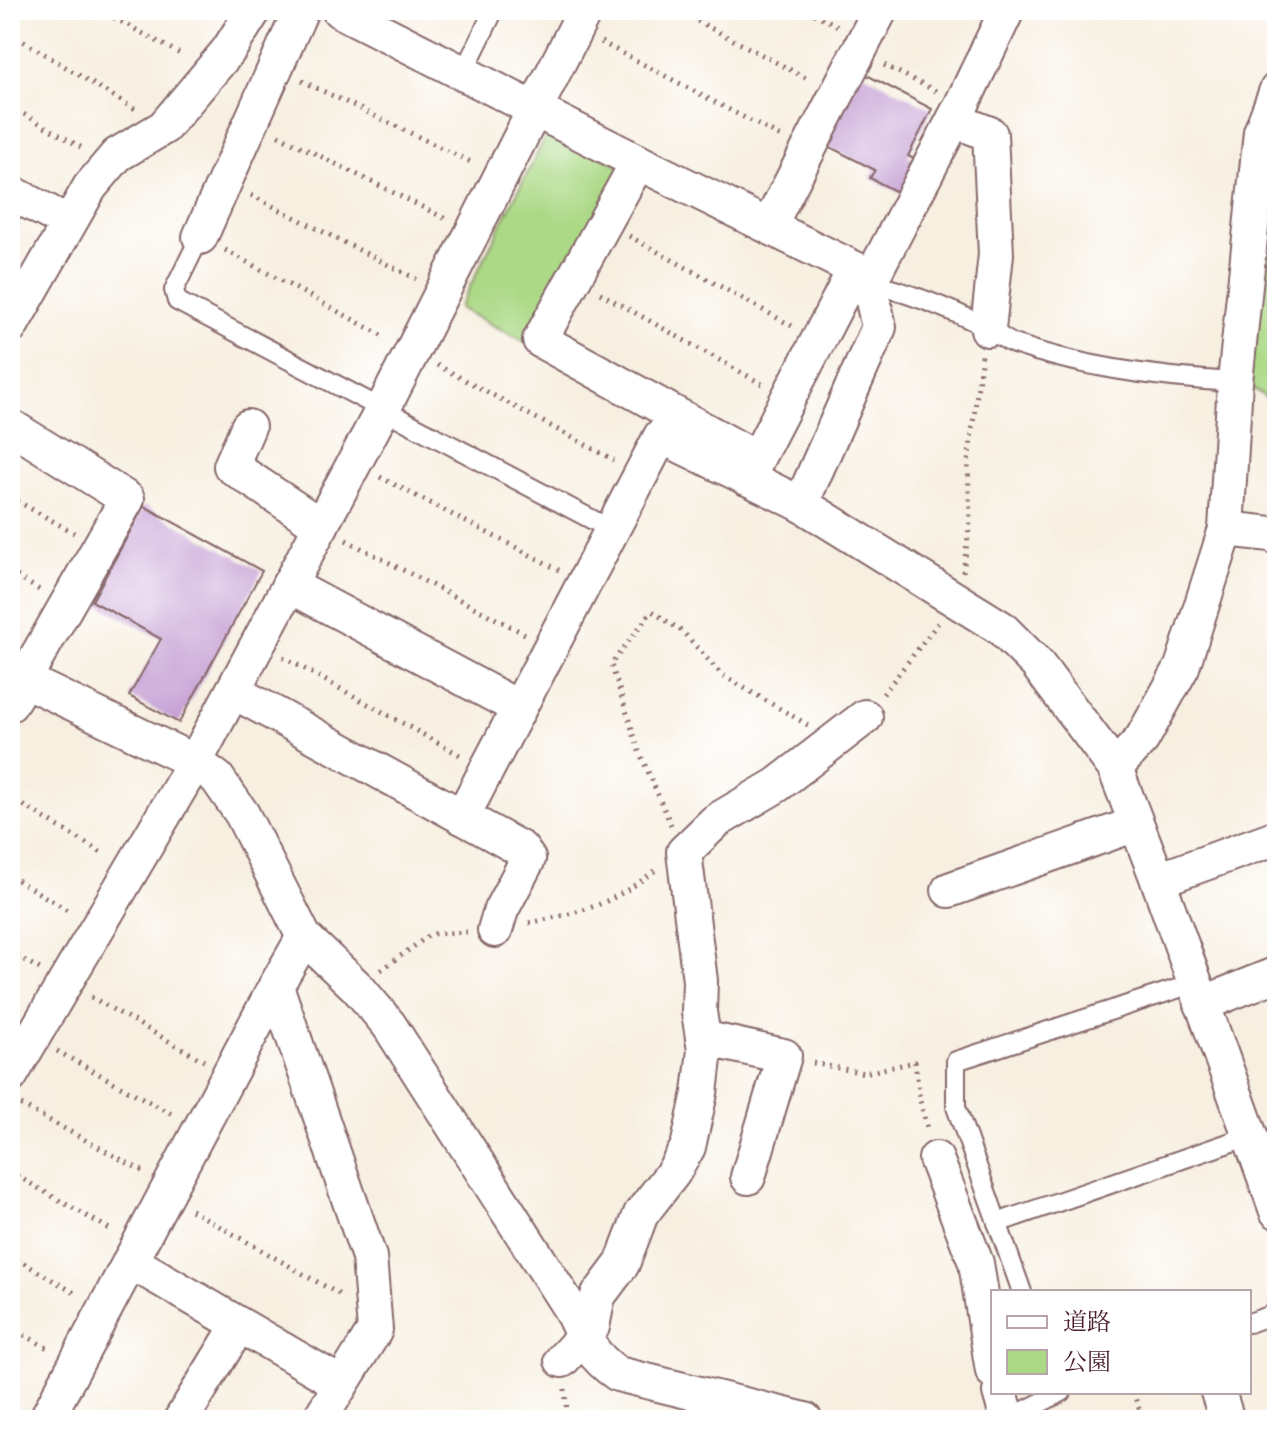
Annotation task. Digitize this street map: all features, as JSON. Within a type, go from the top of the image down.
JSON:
[{"type":"street","points":[[10,327],[90,187],[117,155],[164,127],[228,51],[254,10]]},
{"type":"street","points":[[200,237],[301,10]]},
{"type":"street","points":[[339,10],[769,226],[862,276],[879,327],[801,504]]},
{"type":"street","points":[[769,226],[880,10]]},
{"type":"street","points":[[752,469],[817,340],[862,276],[958,112],[1007,10]]},
{"type":"street","points":[[10,1076],[195,762],[383,409],[580,19]]},
{"type":"street","points":[[1115,768],[1142,739],[1182,667],[1226,529],[1235,382],[1261,132],[1277,90]]},
{"type":"street","points":[[958,112],[990,134],[996,254],[988,329]]},
{"type":"street","points":[[638,162],[540,340],[752,469],[801,504],[1001,628],[1037,664],[1115,768],[1199,994],[1261,1146],[1277,1211]]},
{"type":"street","points":[[10,192],[69,223]]},
{"type":"street","points":[[10,426],[127,499],[14,686],[195,762],[217,778],[242,814],[304,937],[358,988],[389,1025],[571,1310],[573,1349]]},
{"type":"street","points":[[248,427],[231,466],[321,526]]},
{"type":"street","points":[[462,817],[661,436],[752,469]]},
{"type":"street","points":[[1226,529],[1277,537]]},
{"type":"street","points":[[289,585],[519,708]]},
{"type":"street","points":[[233,691],[521,849],[528,859],[501,910],[495,930]]},
{"type":"street","points":[[573,1349],[592,1327],[598,1296],[622,1264],[641,1214],[673,1173],[688,1147],[700,1093],[705,1050],[684,852],[716,821],[777,785],[865,717]]},
{"type":"street","points":[[949,890],[1136,824]]},
{"type":"street","points":[[1158,880],[1277,837]]},
{"type":"street","points":[[46,1420],[304,937]]},
{"type":"street","points":[[1199,994],[1277,974]]},
{"type":"street","points":[[276,986],[369,1257],[375,1330],[319,1420]]},
{"type":"street","points":[[703,1038],[784,1056],[748,1177]]},
{"type":"street","points":[[936,1159],[976,1263],[991,1358]]},
{"type":"street","points":[[134,1253],[239,1325],[341,1384]]},
{"type":"street","points":[[181,1420],[239,1325]]},
{"type":"street","points":[[573,1349],[618,1374],[805,1420]]},
{"type":"street","points":[[1000,1394],[1007,1420]]},
{"type":"street","points":[[1219,1394],[1227,1420]]},
{"type":"lane","points":[[463,73],[494,10]]},
{"type":"lane","points":[[200,237],[174,290],[177,301],[612,530]]},
{"type":"lane","points":[[862,276],[906,292],[988,329],[1011,343],[1105,367],[1235,382]]},
{"type":"lane","points":[[1021,1290],[956,1107],[956,1061],[1199,994]]},
{"type":"lane","points":[[997,1223],[1261,1146]]},
{"type":"lane","points":[[1251,1322],[1277,1313]]},
{"type":"lane","points":[[1007,1420],[1053,1394]]},
{"type":"path","points":[[100,10],[185,57],[179,69]]},
{"type":"path","points":[[676,10],[837,94]]},
{"type":"path","points":[[580,19],[784,139]]},
{"type":"path","points":[[10,33],[164,127]]},
{"type":"path","points":[[858,52],[958,112]]},
{"type":"path","points":[[275,68],[500,176]]},
{"type":"path","points":[[10,106],[109,163]]},
{"type":"path","points":[[252,122],[472,232]]},
{"type":"path","points":[[225,182],[442,292]]},
{"type":"path","points":[[605,222],[817,340]]},
{"type":"path","points":[[200,237],[641,474]]},
{"type":"path","points":[[574,279],[788,398]]},
{"type":"path","points":[[865,717],[954,600],[965,565],[970,522],[968,462],[981,359],[988,329]]},
{"type":"path","points":[[354,463],[585,583]]},
{"type":"path","points":[[10,497],[99,548]]},
{"type":"path","points":[[321,526],[551,647]]},
{"type":"path","points":[[684,852],[639,751],[611,664],[652,611],[683,632],[722,675],[835,741]]},
{"type":"path","points":[[258,643],[487,770]]},
{"type":"path","points":[[10,797],[131,870]]},
{"type":"path","points":[[10,876],[97,927]]},
{"type":"path","points":[[65,983],[229,1075]]},
{"type":"path","points":[[33,1037],[200,1130]]},
{"type":"path","points":[[784,1056],[864,1073],[915,1062],[920,1101],[936,1159]]},
{"type":"path","points":[[10,1098],[374,1315]]},
{"type":"path","points":[[10,1172],[134,1253]]},
{"type":"path","points":[[10,1255],[104,1310]]},
{"type":"path","points":[[10,1327],[75,1364]]},
{"type":"path","points":[[1134,1394],[1143,1420]]},
{"type":"green space","points":[[549,130],[622,167],[531,345],[459,308]]},
{"type":"green space","points":[[1277,132],[1277,405],[1246,384]]},
{"type":"building","points":[[861,72],[932,109],[908,156],[918,161],[901,194],[870,178],[875,170],[824,144]]},
{"type":"building","points":[[144,506],[262,571],[179,723],[129,696],[161,639],[92,601]]}]
